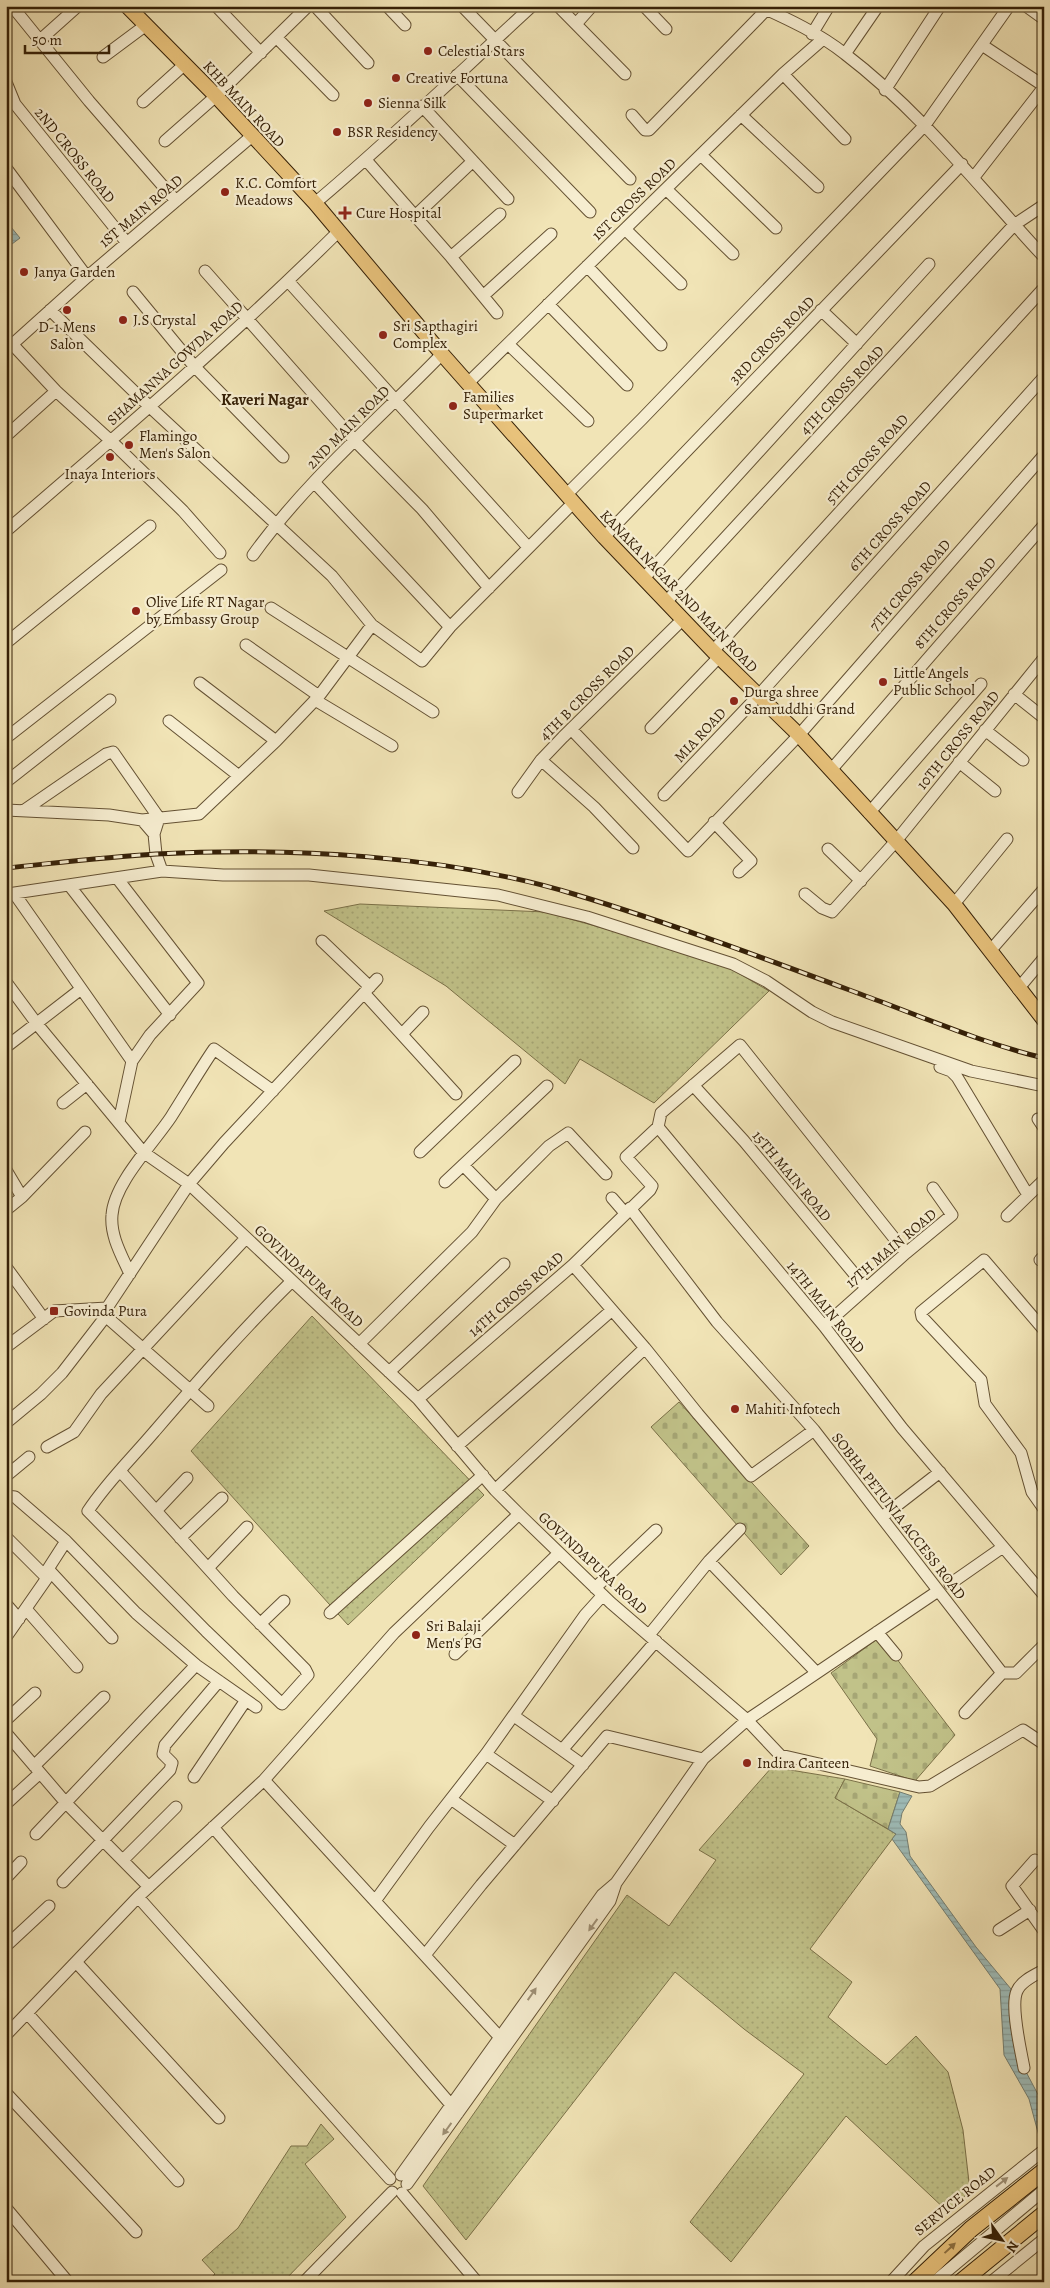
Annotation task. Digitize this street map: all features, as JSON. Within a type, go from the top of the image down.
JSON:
[{"type":"highway","points":[[915,2282],[971,2229],[1044,2171]]},
{"type":"highway","points":[[961,2282],[1044,2214]]},
{"type":"main road","name":"KHB MAIN ROAD","points":[[127,6],[216,96],[315,203]]},
{"type":"main road","name":"KANAKA NAGAR 2ND MAIN ROAD","points":[[315,203],[442,354],[604,537],[716,654],[799,735],[954,904],[1018,989],[1044,1020]]},
{"type":"street","points":[[12,6],[89,101],[176,201]]},
{"type":"street","points":[[40,40],[78,6]]},
{"type":"street","points":[[216,6],[261,53]]},
{"type":"street","points":[[165,141],[216,96],[308,6]]},
{"type":"street","points":[[315,6],[368,63]]},
{"type":"street","points":[[386,6],[405,25]]},
{"type":"street","points":[[462,6],[630,179]]},
{"type":"street","points":[[315,203],[366,160],[422,106],[532,6]]},
{"type":"street","points":[[558,6],[625,74]]},
{"type":"street","points":[[576,24],[592,6]]},
{"type":"street","points":[[644,6],[666,30]]},
{"type":"street","name":"1ST CROSS ROAD","points":[[468,383],[782,74],[817,36],[829,6]]},
{"type":"street","points":[[845,54],[878,6]]},
{"type":"street","points":[[885,90],[940,6]]},
{"type":"street","points":[[50,310],[150,407],[332,576],[372,625],[422,661],[450,627],[528,547],[642,419],[925,124],[1009,6]]},
{"type":"street","points":[[1026,6],[1044,19]]},
{"type":"street","points":[[632,115],[645,130],[649,130],[766,8],[845,54],[925,124],[962,164],[1014,226],[1044,257]]},
{"type":"street","points":[[103,57],[146,25]]},
{"type":"street","points":[[276,38],[333,95]]},
{"type":"street","points":[[974,178],[1044,87],[982,45]]},
{"type":"street","points":[[143,102],[185,64]]},
{"type":"street","points":[[782,74],[845,139]]},
{"type":"street","points":[[456,75],[590,212]]},
{"type":"street","name":"2ND CROSS ROAD","points":[[6,82],[15,104],[127,243]]},
{"type":"street","points":[[422,106],[508,199]]},
{"type":"street","points":[[740,115],[818,186]]},
{"type":"street","name":"1ST MAIN ROAD","points":[[8,348],[87,277],[252,136]]},
{"type":"street","points":[[701,155],[776,228]]},
{"type":"street","points":[[366,160],[497,313]]},
{"type":"street","points":[[415,216],[473,161]]},
{"type":"street","name":"3RD CROSS ROAD","points":[[604,537],[962,164]]},
{"type":"street","points":[[6,168],[87,277]]},
{"type":"street","points":[[666,189],[733,254]]},
{"type":"street","name":"4TH CROSS ROAD","points":[[666,602],[1014,226],[1044,205]]},
{"type":"street","points":[[451,257],[500,214]]},
{"type":"street","points":[[625,229],[681,284]]},
{"type":"street","name":"SHAMANNA GOWDA ROAD","points":[[6,531],[150,407],[288,282],[338,232]]},
{"type":"street","points":[[483,296],[552,234]]},
{"type":"street","points":[[644,578],[929,264]]},
{"type":"street","points":[[587,266],[661,345]]},
{"type":"street","points":[[205,271],[356,442],[422,509],[489,588]]},
{"type":"street","points":[[288,282],[528,547]]},
{"type":"street","name":"5TH CROSS ROAD","points":[[652,728],[1044,288]]},
{"type":"street","points":[[133,292],[194,366],[283,457]]},
{"type":"street","points":[[548,304],[627,386]]},
{"type":"street","points":[[821,310],[858,344]]},
{"type":"street","points":[[508,344],[588,421]]},
{"type":"street","points":[[8,348],[111,440],[183,511],[220,553]]},
{"type":"street","name":"2ND MAIN ROAD","points":[[253,555],[276,523],[314,482],[442,354]]},
{"type":"street","name":"6TH CROSS ROAD","points":[[758,696],[1044,377]]},
{"type":"street","points":[[6,436],[56,391]]},
{"type":"street","name":"7TH CROSS ROAD","points":[[571,729],[688,851],[799,735],[1044,455]]},
{"type":"street","points":[[314,482],[450,627]]},
{"type":"street","name":"8TH CROSS ROAD","points":[[831,770],[1044,524]]},
{"type":"street","points":[[6,643],[150,526]]},
{"type":"street","points":[[6,738],[221,570]]},
{"type":"street","points":[[271,608],[433,712]]},
{"type":"street","name":"4TH B CROSS ROAD","points":[[518,792],[541,760],[683,619]]},
{"type":"street","points":[[6,810],[109,815],[142,820],[199,814],[276,741],[317,698],[372,625]]},
{"type":"street","points":[[246,645],[317,698],[392,746]]},
{"type":"street","name":"10TH CROSS ROAD","points":[[806,894],[822,908],[832,912],[896,841],[1044,658]]},
{"type":"street","points":[[200,683],[276,741]]},
{"type":"street","points":[[869,813],[980,684]]},
{"type":"street","points":[[1014,694],[1044,718]]},
{"type":"street","name":"MIA ROAD","points":[[664,796],[758,696]]},
{"type":"street","points":[[6,782],[110,700]]},
{"type":"street","points":[[169,721],[239,776]]},
{"type":"street","points":[[985,730],[1023,760]]},
{"type":"street","points":[[23,812],[106,754],[113,752],[158,818],[154,834],[156,854],[162,871]]},
{"type":"street","points":[[541,760],[594,807],[632,848]]},
{"type":"street","points":[[959,762],[995,791]]},
{"type":"street","points":[[142,820],[154,834]]},
{"type":"street","points":[[714,822],[751,861],[738,872]]},
{"type":"street","points":[[954,904],[1007,839]]},
{"type":"street","points":[[828,849],[861,881]]},
{"type":"street","points":[[132,1061],[10,893],[162,871],[223,875],[309,875],[467,890],[506,897],[587,917],[733,964],[766,981],[812,1012],[832,1022],[971,1071],[1044,1086]]},
{"type":"street","points":[[116,878],[198,983],[150,1035],[132,1061],[119,1122]]},
{"type":"street","points":[[69,885],[170,1015]]},
{"type":"street","points":[[990,951],[1044,888]]},
{"type":"street","points":[[322,941],[370,986],[402,1034],[456,1094]]},
{"type":"street","points":[[1018,989],[1044,958]]},
{"type":"street","name":"GOVINDAPURA ROAD","points":[[6,982],[37,1024],[143,1152],[190,1184],[418,1399],[495,1490],[519,1514],[599,1592],[747,1720],[780,1755],[912,1787],[930,1786],[1023,1730],[1044,1744]]},
{"type":"street","points":[[6,1424],[42,1394],[62,1373],[190,1184],[370,986]]},
{"type":"street","points":[[6,1047],[81,989]]},
{"type":"street","points":[[402,1034],[423,1012]]},
{"type":"street","points":[[627,1211],[646,1195],[652,1186],[626,1157],[658,1127],[660,1114],[740,1045],[906,1253]]},
{"type":"street","points":[[130,1274],[115,1241],[112,1215],[121,1188],[143,1152],[170,1119],[214,1049],[273,1091]]},
{"type":"street","points":[[919,1052],[927,1062],[947,1069],[957,1077],[1028,1195]]},
{"type":"street","points":[[420,1152],[515,1061]]},
{"type":"street","points":[[63,1103],[87,1084]]},
{"type":"street","name":"15TH MAIN ROAD","points":[[693,1085],[744,1141],[866,1288]]},
{"type":"street","points":[[445,1182],[547,1086]]},
{"type":"street","name":"14TH MAIN ROAD","points":[[658,1127],[824,1326],[902,1428],[1044,1595]]},
{"type":"street","points":[[6,1210],[22,1197],[85,1132]]},
{"type":"street","points":[[359,1344],[472,1232],[496,1200],[549,1146],[568,1133],[606,1174]]},
{"type":"street","points":[[463,1165],[496,1200]]},
{"type":"street","points":[[6,1170],[22,1197]]},
{"type":"street","points":[[1007,1216],[1044,1180]]},
{"type":"street","name":"17TH MAIN ROAD","points":[[824,1326],[906,1253],[952,1216],[934,1188]]},
{"type":"street","points":[[612,1198],[627,1211],[717,1322],[814,1430]]},
{"type":"street","name":"14TH CROSS ROAD","points":[[418,1399],[573,1265],[627,1211]]},
{"type":"street","points":[[47,1447],[74,1432],[101,1394],[145,1349],[246,1238]]},
{"type":"street","points":[[1044,1330],[984,1260],[921,1312],[922,1317],[982,1380],[985,1404],[1021,1453],[1032,1492],[1044,1509]]},
{"type":"street","points":[[389,1372],[504,1264]]},
{"type":"street","points":[[495,1490],[645,1348],[573,1265]]},
{"type":"street","points":[[6,1267],[44,1319]]},
{"type":"street","points":[[120,1471],[180,1538],[305,1670],[308,1675],[282,1704],[206,1631],[88,1511],[102,1489],[120,1471],[190,1389],[246,1326],[292,1281]]},
{"type":"street","points":[[457,1446],[612,1310]]},
{"type":"street","points":[[6,1347],[54,1311],[102,1312],[208,1406]]},
{"type":"street","name":"SOBHA PETUNIA ACCESS ROAD","points":[[645,1348],[751,1476],[814,1430],[1002,1673]]},
{"type":"street","points":[[6,1476],[29,1457]]},
{"type":"street","points":[[882,1517],[940,1472]]},
{"type":"street","points":[[330,1613],[482,1475]]},
{"type":"street","points":[[156,1511],[187,1478]]},
{"type":"street","points":[[6,1496],[15,1497],[66,1541],[136,1613],[196,1665],[256,1707]]},
{"type":"street","points":[[180,1538],[222,1498]]},
{"type":"street","points":[[6,2035],[138,1897],[264,1780],[394,1633],[519,1514]]},
{"type":"street","points":[[208,1568],[247,1528]]},
{"type":"street","points":[[562,1750],[652,1638],[709,1561],[740,1529]]},
{"type":"street","points":[[375,1901],[514,1716],[599,1592],[656,1530]]},
{"type":"street","points":[[6,1537],[112,1638]]},
{"type":"street","points":[[6,1637],[26,1609],[66,1541]]},
{"type":"street","points":[[950,1584],[1003,1547]]},
{"type":"street","points":[[455,1654],[559,1553]]},
{"type":"street","points":[[709,1561],[816,1672]]},
{"type":"street","points":[[304,2282],[398,2185],[504,2042],[602,1895],[616,1883],[703,1759],[747,1720],[938,1590]]},
{"type":"street","points":[[260,1624],[284,1601]]},
{"type":"street","points":[[6,1604],[19,1619]]},
{"type":"street","points":[[26,1609],[77,1667]]},
{"type":"street","points":[[877,1632],[896,1655]]},
{"type":"street","points":[[965,1713],[1002,1673],[1016,1673],[1044,1645]]},
{"type":"street","points":[[36,1834],[196,1665]]},
{"type":"street","points":[[63,1882],[102,1839],[170,1770],[172,1763],[163,1754],[165,1745],[219,1681]]},
{"type":"street","points":[[6,1720],[35,1693]]},
{"type":"street","points":[[6,1804],[104,1697]]},
{"type":"street","points":[[194,1776],[246,1700]]},
{"type":"street","points":[[514,1716],[583,1765]]},
{"type":"street","points":[[6,1733],[66,1803],[149,1887]]},
{"type":"street","points":[[425,1955],[607,1736],[703,1759]]},
{"type":"street","points":[[486,1754],[553,1801]]},
{"type":"street","points":[[264,1780],[504,2042]]},
{"type":"street","points":[[451,1799],[515,1845]]},
{"type":"street","points":[[123,1860],[176,1806]]},
{"type":"street","points":[[213,1827],[455,2109]]},
{"type":"street","points":[[1035,1860],[1012,1886],[1043,1928]]},
{"type":"street","points":[[6,1878],[21,1862]]},
{"type":"street","points":[[138,1897],[398,2185],[477,2282]]},
{"type":"street","points":[[6,1946],[49,1906]]},
{"type":"street","points":[[999,1930],[1030,1910]]},
{"type":"street","points":[[76,1962],[219,2118]]},
{"type":"street","points":[[1024,2068],[1015,2003],[1017,1991],[1023,1982],[1044,1970]]},
{"type":"street","points":[[27,2013],[178,2181]]},
{"type":"street","points":[[6,2093],[136,2232]]},
{"type":"street","name":"SERVICE ROAD","points":[[891,2282],[924,2246],[1044,2150]]},
{"type":"street","points":[[935,2281],[1044,2190]]},
{"type":"street","points":[[8,2216],[68,2282]]},
{"type":"street","points":[[991,2282],[1044,2239]]},
{"type":"green space","points":[[360,904],[545,912],[714,959],[769,991],[654,1103],[580,1059],[565,1084],[446,986],[324,911]]},
{"type":"green space","points":[[312,1316],[484,1495],[348,1625],[191,1451]]},
{"type":"green space","points":[[679,1402],[809,1546],[781,1575],[651,1427]]},
{"type":"green space","points":[[880,1637],[955,1735],[915,1781],[870,1766],[877,1739],[831,1673]]},
{"type":"green space","points":[[772,1767],[845,1779],[835,1798],[896,1834],[810,1949],[852,1982],[828,2017],[886,2065],[916,2036],[948,2072],[963,2130],[970,2191],[948,2212],[846,2116],[731,2262],[690,2222],[804,2074],[744,2029],[675,1972],[466,2240],[423,2186],[627,1895],[669,1926],[716,1860],[699,1850]]},
{"type":"green space","points":[[845,1779],[900,1792],[888,1829],[835,1798]]},
{"type":"green space","points":[[321,2124],[334,2139],[305,2164],[346,2217],[283,2282],[206,2282],[215,2274],[202,2260],[238,2228],[291,2146],[307,2146]]},
{"type":"water","points":[[6,221],[20,238],[8,247],[6,244]]},
{"type":"water","points":[[900,1792],[912,1796],[902,1813],[900,1824],[906,1832],[910,1856],[976,1947],[1011,1989],[1016,2053],[1042,2102],[1044,2139],[1040,2140],[1029,2099],[1004,2055],[1000,1989],[892,1839],[896,1834],[888,1829]]},
{"type":"railway","points":[[6,868],[156,854],[260,852],[368,857],[476,871],[527,881],[651,919],[978,1038],[1044,1058]]},
{"type":"place","name":"Celestial Stars","points":[[428,51]]},
{"type":"place","name":"Creative Fortuna","points":[[396,78]]},
{"type":"place","name":"Sienna Silk","points":[[368,103]]},
{"type":"place","name":"BSR Residency","points":[[337,132]]},
{"type":"place","name":"K.C. Comfort Meadows","points":[[225,192]]},
{"type":"place","name":"Cure Hospital","points":[[345,213]]},
{"type":"place","name":"Janya Garden","points":[[24,272]]},
{"type":"place","name":"D-1 Mens Salon","points":[[67,310]]},
{"type":"place","name":"J.S Crystal","points":[[123,320]]},
{"type":"place","name":"Sri Sapthagiri Complex","points":[[383,335]]},
{"type":"place","name":"Families Supermarket","points":[[453,406]]},
{"type":"place","name":"Flamingo Men's Salon","points":[[129,445]]},
{"type":"place","name":"Inaya Interiors","points":[[110,457]]},
{"type":"place","name":"Olive Life RT Nagar by Embassy Group","points":[[136,611]]},
{"type":"place","name":"Little Angels Public School","points":[[883,682]]},
{"type":"place","name":"Durga shree Samruddhi Grand","points":[[734,701]]},
{"type":"place","name":"Govinda Pura","points":[[54,1311]]},
{"type":"place","name":"Mahiti Infotech","points":[[735,1409]]},
{"type":"place","name":"Sri Balaji Men's PG","points":[[416,1635]]},
{"type":"place","name":"Indira Canteen","points":[[747,1763]]},
{"type":"district","name":"Kaveri Nagar","points":[[265,399]]}]
